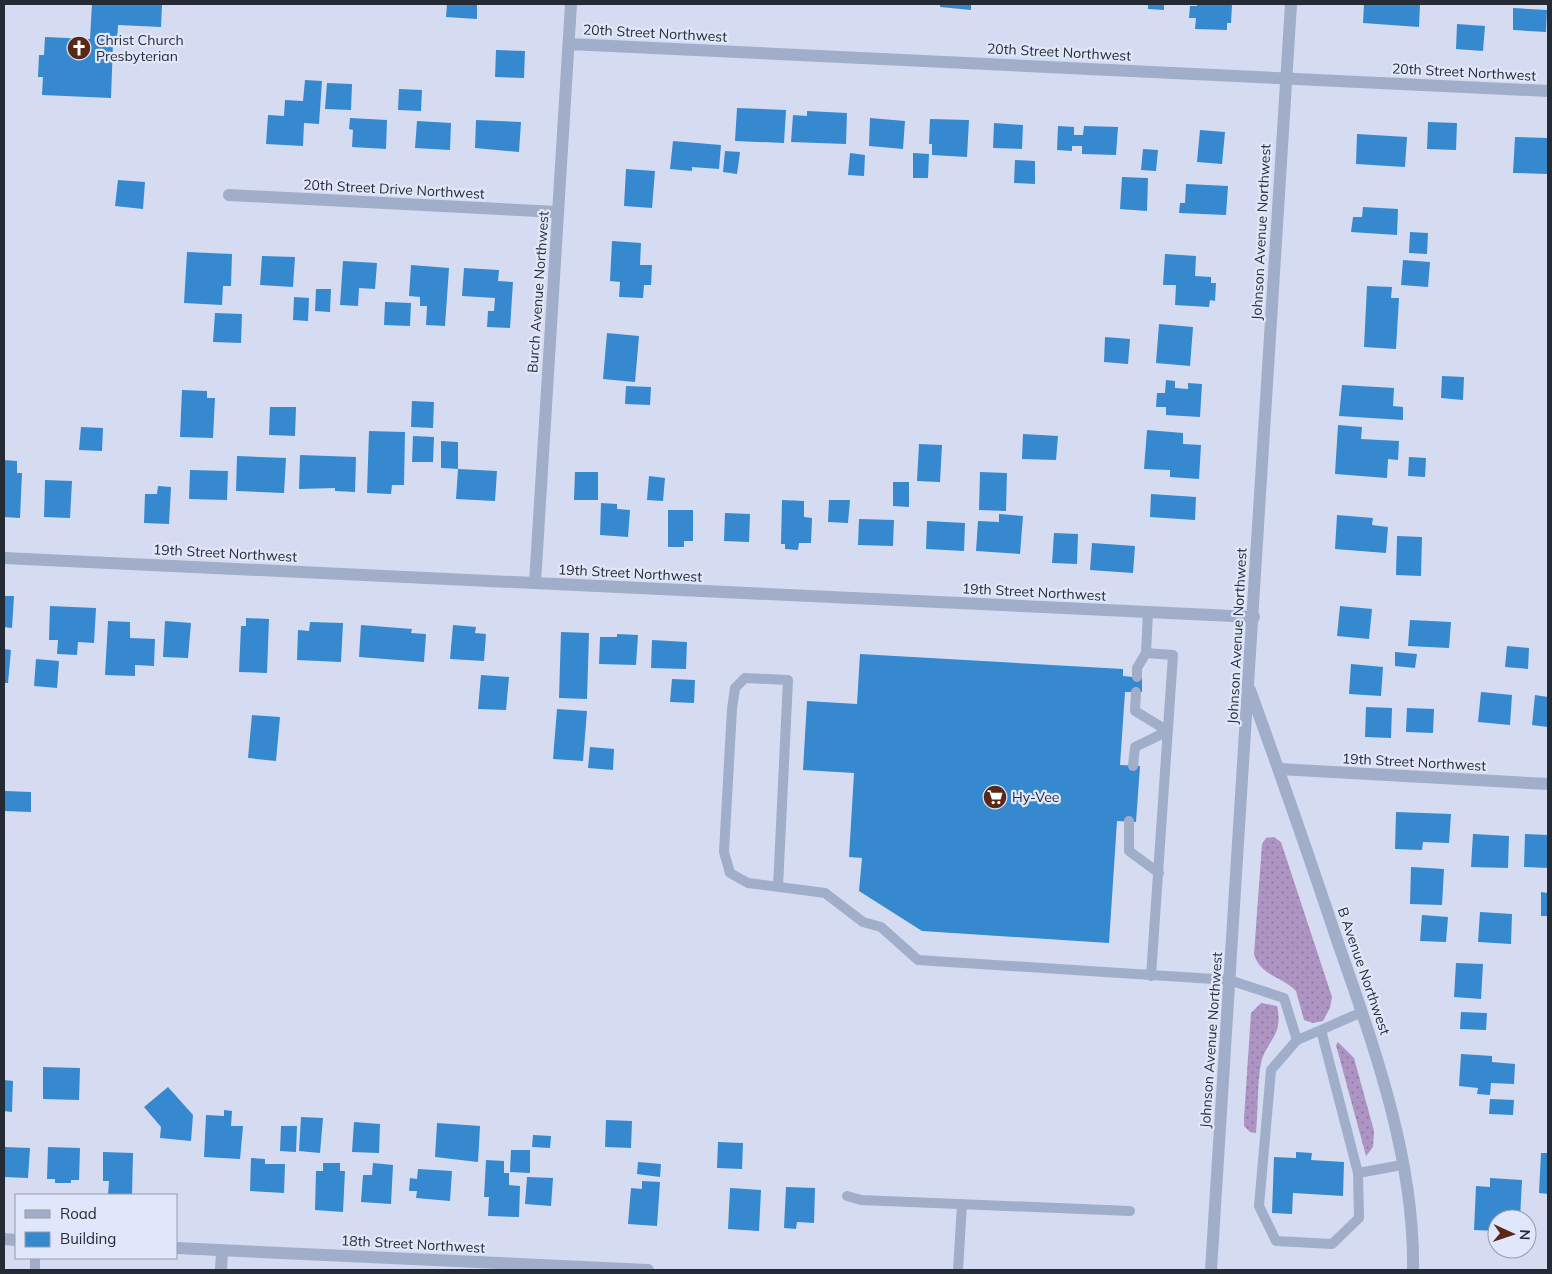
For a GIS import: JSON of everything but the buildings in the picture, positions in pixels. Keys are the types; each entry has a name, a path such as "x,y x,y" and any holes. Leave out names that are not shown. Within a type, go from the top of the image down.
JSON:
{"street":[{"name":"Burch Avenue Northwest","path":"535,583 571,4"},
{"name":"Johnson Avenue Northwest","path":"1211,1270 1250,690 1285,78 1291,4"},
{"name":"20th Street Northwest","path":"569,44 1548,91"},
{"name":"20th Street Drive Northwest","path":"229,195 558,212"},
{"name":"19th Street Northwest","path":"4,558 1254,617"},
{"name":"B Avenue Northwest","path":"1250,690 1279,769 1383,1075 1402,1165 1413,1236 1412,1270"},
{"name":"19th Street Northwest","path":"1279,769 1548,784"},
{"name":"18th Street Northwest","path":"178,1248 648,1270"},
{"path":"221,1270 222,1251"}],"lane":[{"path":"1137,677 1137,668 1146,653 1148,612"},
{"path":"1146,653 1173,655 1151,976"},
{"path":"778,887 788,680 745,678 735,688 732,709 724,852 730,873 748,883 778,887 825,893 863,922 882,927 918,960 1229,980 1284,998 1297,1040"},
{"path":"1136,692 1135,711 1168,731"},
{"path":"1133,766 1135,747 1168,731"},
{"path":"1129,822 1129,851 1159,873"},
{"path":"1321,1030 1358,1173 1358,1218 1332,1244 1276,1241 1258,1206 1271,1070 1297,1040 1362,1012"},
{"path":"1358,1173 1402,1165"},
{"path":"847,1196 861,1200 1130,1211"},
{"path":"958,1270 962,1204"}],"shaded area":[{"path":"1274,837 1281,842 1332,997 1330,1008 1323,1021 1313,1023 1304,1020 1296,991 1261,967 1254,954 1262,844 1266,838"},
{"path":"1261,1003 1277,1006 1279,1016 1274,1037 1263,1055 1261,1063 1256,1133 1250,1132 1244,1126 1244,1118 1251,1013"},
{"path":"1338,1042 1354,1058 1374,1131 1373,1147 1366,1156 1336,1045"}],"place":[{"name":"Christ Church Presbyterian","path":"79,48"},
{"name":"Hy-Vee","path":"995,797"}]}
